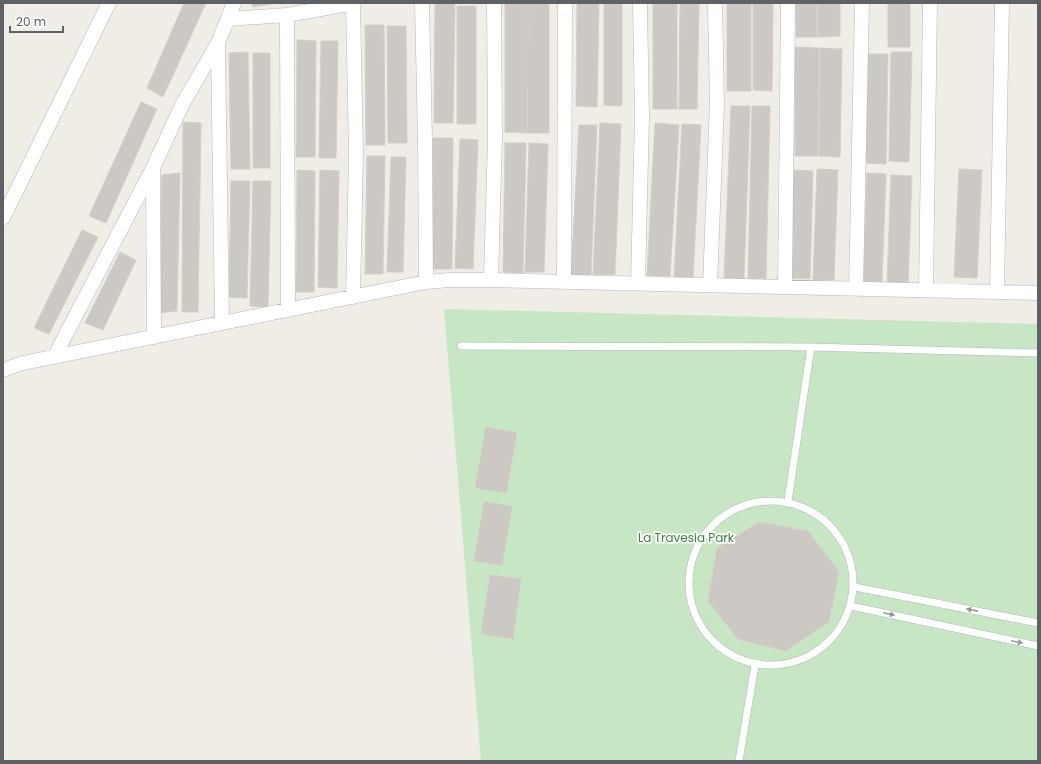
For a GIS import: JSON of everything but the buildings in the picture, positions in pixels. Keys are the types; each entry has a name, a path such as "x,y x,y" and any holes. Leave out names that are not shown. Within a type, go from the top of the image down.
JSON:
{"street":[{"path":"3,218 109,3"},
{"path":"54,357 153,168 182,105 218,43 234,3"},
{"path":"228,19 288,15 353,3 356,155 353,297"},
{"path":"422,3 426,282"},
{"path":"491,280 495,137 494,3"},
{"path":"564,282 565,3"},
{"path":"638,284 642,116 640,3"},
{"path":"710,285 717,104 715,3"},
{"path":"785,287 788,3"},
{"path":"856,289 862,3"},
{"path":"926,290 930,3"},
{"path":"997,292 1002,3"},
{"path":"288,15 288,310"},
{"path":"218,43 222,323"},
{"path":"153,168 154,337"},
{"path":"3,370 23,363 426,282 450,280 1038,293"}],"lane":[{"path":"461,346 811,347 1038,353"},
{"path":"788,501 811,347"},
{"path":"788,501 824,518 848,549 855,587 851,606 831,641 796,662 755,665 715,646 691,609 688,566 708,527 744,503 788,501"},
{"path":"855,587 1038,623"},
{"path":"851,606 1038,646"},
{"path":"739,761 755,665"}],"green space":[{"name":"La Travesia Park","path":"444,309 1038,324 1038,761 481,761"}]}
